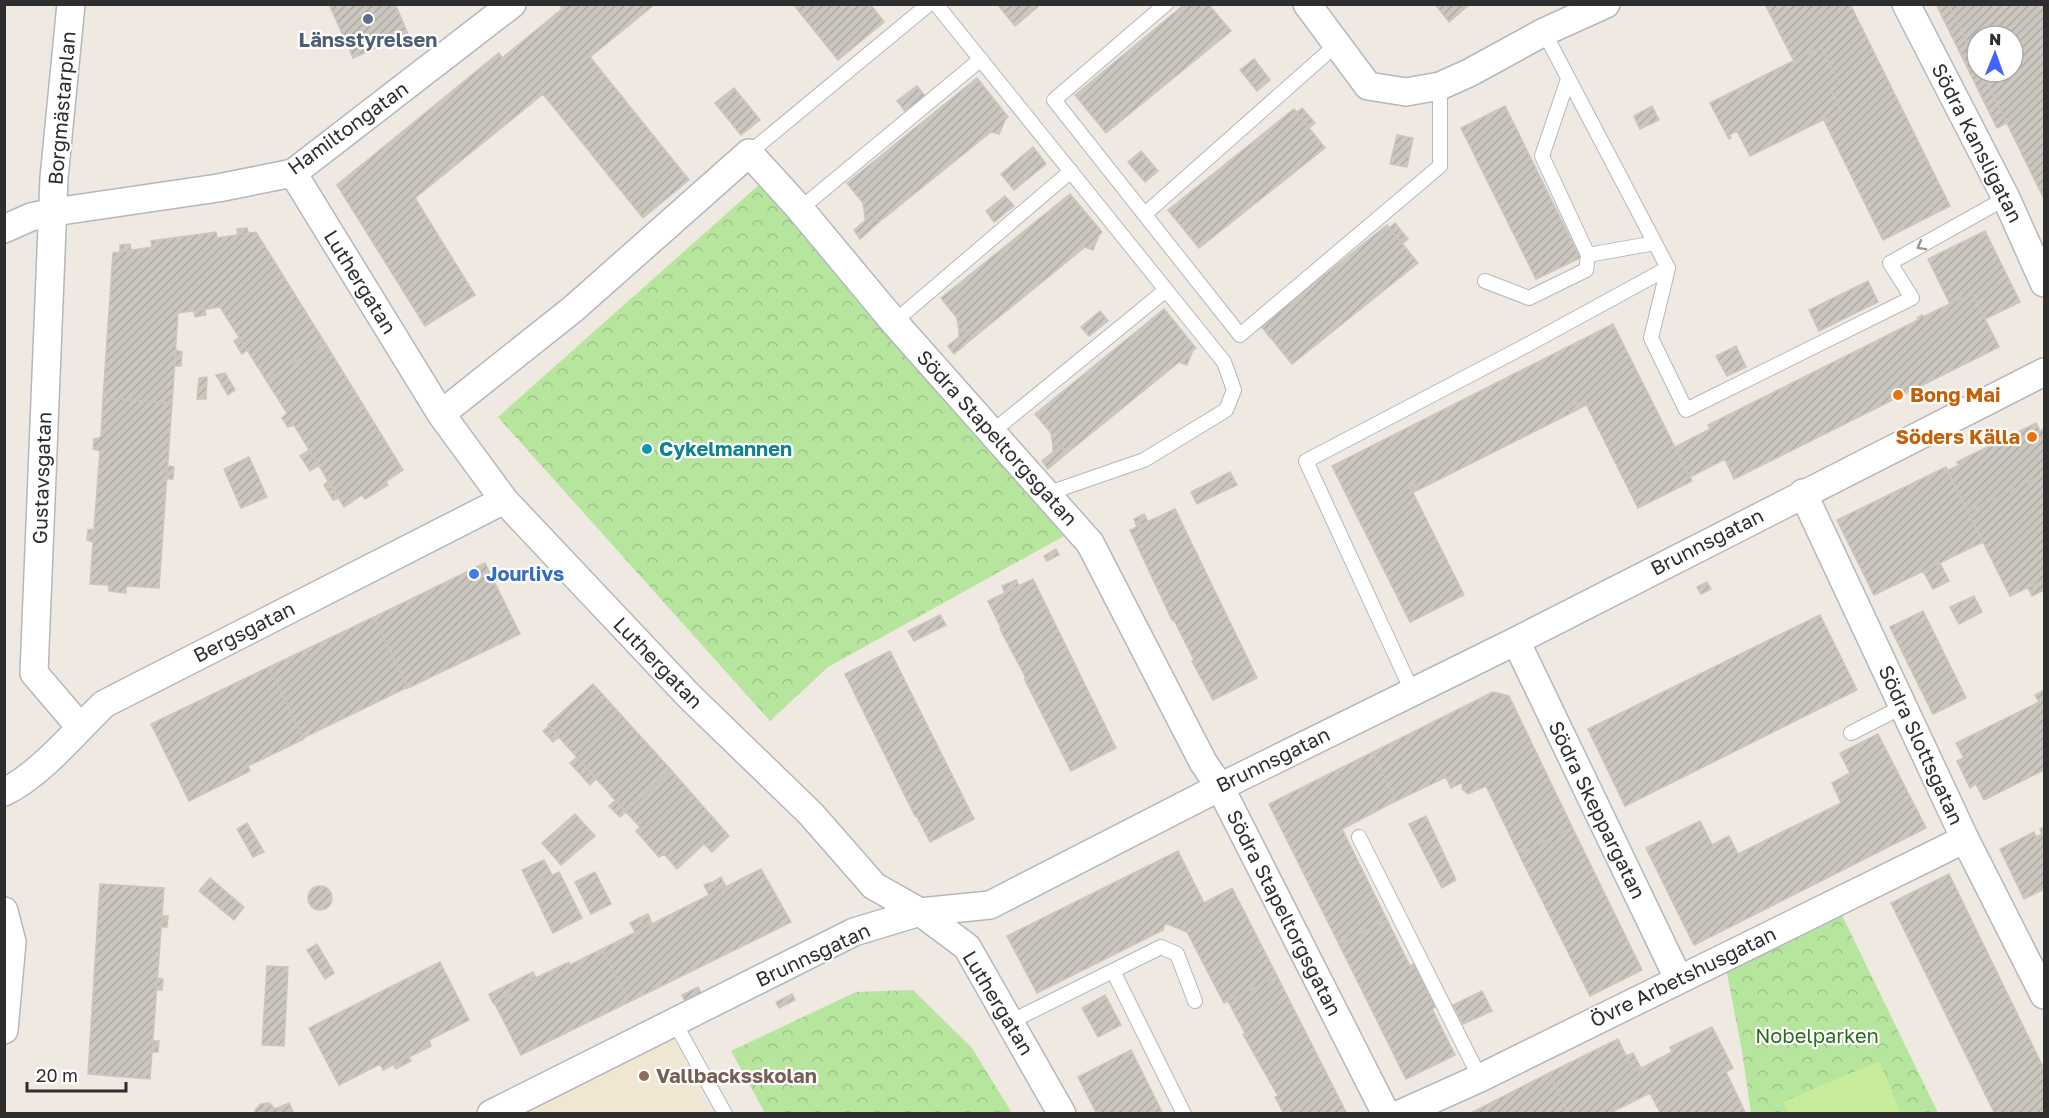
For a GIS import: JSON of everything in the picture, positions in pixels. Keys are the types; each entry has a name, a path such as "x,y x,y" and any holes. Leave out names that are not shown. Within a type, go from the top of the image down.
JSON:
{"street":[{"name":"Borgmästarplan","path":"54,212 54,177 71,4"},
{"name":"Hamiltongatan","path":"4,229 31,217 54,212 228,186 293,173 512,4"},
{"path":"1307,4 1368,86 1406,92 1440,86 1469,73 1544,32 1606,4"},
{"name":"Södra Kansligatan","path":"1906,4 2006,198 2044,283"},
{"name":"Södra Stapeltorgsgatan","path":"749,153 800,209 894,322 1090,543 1203,762 1220,787 1386,1113"},
{"path":"441,414 573,309 749,153"},
{"name":"Luthergatan","path":"293,173 441,414 504,501 681,687 811,814 874,885 920,912 967,947 1062,1113"},
{"name":"Gustavsgatan","path":"54,212 34,673 80,727"},
{"name":"Brunnsgatan","path":"491,1113 854,932 920,912 990,905 2044,372"},
{"name":"Södra Slottsgatan","path":"1803,493 1965,839 2044,995"},
{"name":"Bergsgatan","path":"4,792 16,786 51,756 104,704 504,501"},
{"name":"Södra Skeppargatan","path":"1516,641 1679,980"},
{"name":"Övre Arbetshusgatan","path":"1400,1113 1480,1078 1965,839"},
{"path":"4,911 12,942 4,1030"}],"lane":[{"path":"749,153 929,4"},
{"path":"936,4 1224,362 1234,390 1226,410 1144,460 1047,494"},
{"path":"1166,4 1054,100 1240,334 1440,166 1440,86"},
{"path":"1544,32 1668,268 1651,338 1686,410 1912,298 1890,262 2006,198"},
{"path":"1145,214 1337,44"},
{"path":"800,209 981,59"},
{"path":"1485,281 1529,298 1586,270 1588,255 1542,156 1568,79"},
{"path":"894,322 1071,171"},
{"path":"1588,255 1655,243"},
{"path":"1412,691 1306,462 1668,268"},
{"path":"992,432 1166,290"},
{"path":"1851,733 1904,706"},
{"path":"1359,837 1480,1078"},
{"path":"1010,1022 1161,947 1177,954 1196,1002"},
{"path":"1113,971 1185,1113"},
{"path":"675,1023 725,1113"}],"shaded area":[{"name":"Vallbacksskolan","path":"673,1039 712,1113 520,1114"}],"green space":[{"path":"761,183 1064,536 828,667 770,721 498,417"},
{"name":"Nobelparken","path":"1838,907 1938,1113 1751,1113 1726,968"},
{"path":"913,990 972,1048 1012,1113 765,1113 731,1051 856,992"},
{"path":"1879,1061 1901,1113 1788,1113 1783,1102"}],"building":[{"name":"Länsstyrelsen","path":"329,4 395,4 408,34 353,58"},
{"path":"560,4 655,4 590,57 689,180 643,218 543,94 415,198 475,295 425,326 337,185 499,53 502,58 562,9"},
{"path":"793,4 870,4 884,22 838,60"},
{"path":"997,4 1041,4 1015,26"},
{"path":"1185,4 1208,4 1231,31 1106,133 1075,95"},
{"path":"1435,4 1470,4 1449,22"},
{"path":"1765,4 1850,4 1950,206 1883,240 1824,120 1841,111 1830,89 1840,83 1821,47 1794,61"},
{"path":"1936,4 1948,4 1965,39 1965,63"},
{"path":"1948,4 2044,4 2044,199 1988,84 2025,84 2025,24 1965,24 1965,39"},
{"path":"1821,47 1840,83 1830,89 1841,111 1750,156 1737,131 1729,135 1731,138 1729,139 1710,103"},
{"path":"1254,59 1270,80 1257,91 1240,70"},
{"path":"977,78 1008,117 999,134 991,132 879,222 873,215 865,216 863,203 847,183"},
{"path":"1975,84 1988,84 2007,123 1997,128"},
{"path":"917,86 925,96 905,111 897,101"},
{"path":"734,88 760,120 741,135 715,103"},
{"path":"1505,106 1580,258 1536,279 1461,128"},
{"path":"1652,106 1659,120 1640,129 1634,116"},
{"path":"1302,108 1315,123 1309,128 1296,113"},
{"path":"1294,109 1325,148 1199,248 1168,210"},
{"path":"1397,135 1413,138 1407,167 1390,164"},
{"path":"1033,147 1046,164 1014,190 1001,174"},
{"path":"1141,151 1158,171 1145,182 1128,162"},
{"path":"1070,194 1102,232 1093,250 1085,247 973,338 967,330 959,331 957,318 941,298"},
{"path":"1005,196 1014,206 994,222 986,211"},
{"path":"873,215 879,222 860,239 854,230 865,221 865,216"},
{"path":"1395,223 1408,239 1402,244 1389,228"},
{"path":"1387,225 1418,263 1292,364 1261,326"},
{"path":"247,228 248,233 238,235 237,229"},
{"path":"1985,231 2020,302 1985,319 1972,293 1950,304 1928,259"},
{"path":"216,232 217,238 256,232 325,343 266,380 220,307 178,313 172,403 103,398 113,253 152,247 151,241"},
{"path":"130,244 131,250 120,252 120,245"},
{"path":"1868,281 1878,302 1819,331 1809,310"},
{"path":"1972,293 1999,347 1734,479 1725,459 1690,477 1675,447 1710,429 1708,425 1918,320 1917,318 1922,315 1923,317"},
{"path":"205,309 206,315 195,317 194,311"},
{"path":"1164,309 1196,348 1187,365 1179,362 1067,453 1061,445 1053,446 1051,433 1035,414"},
{"path":"1100,311 1108,321 1089,336 1081,327"},
{"path":"1613,324 1692,481 1638,508 1584,400 1568,408 1571,413 1428,485 1425,480 1410,487 1464,595 1410,622 1332,466"},
{"path":"967,330 973,338 954,354 948,346 959,337 959,331"},
{"path":"239,338 247,350 242,354 234,341"},
{"path":"325,343 403,470 386,481 388,485 365,499 362,495 344,507 294,425 288,427 282,418 287,413 266,380"},
{"path":"1736,346 1746,367 1727,376 1716,356"},
{"path":"176,350 182,352 181,366 175,366"},
{"path":"225,373 235,390 228,395 216,375"},
{"path":"207,377 206,399 197,399 199,378"},
{"path":"103,398 172,403 159,588 126,586 126,593 109,591 108,585 90,584 93,542 87,540 88,530 94,529 100,451 93,449 94,439 101,437"},
{"path":"1584,400 1586,405 1571,413 1568,408"},
{"path":"2036,423 2040,431 2044,428 2044,474 1968,512 1947,471 1959,465 1957,462"},
{"path":"1061,445 1067,453 1048,469 1042,461 1053,452 1053,446"},
{"path":"309,450 319,465 310,471 300,456"},
{"path":"249,457 267,497 241,508 224,469"},
{"path":"168,466 174,467 173,479 167,479"},
{"path":"1946,467 1983,542 1874,595 1837,520"},
{"path":"1230,472 1237,485 1197,504 1191,492"},
{"path":"2044,474 2044,580 2010,596 1968,512"},
{"path":"1425,480 1428,485 1412,493 1410,487"},
{"path":"329,481 339,498 333,500 324,485"},
{"path":"1175,509 1257,678 1213,700 1130,530"},
{"path":"1144,514 1148,522 1137,527 1134,519"},
{"path":"1056,549 1059,555 1047,561 1044,556"},
{"path":"485,563 520,634 408,688 374,617"},
{"path":"1940,563 1949,581 1933,589 1923,571"},
{"path":"1033,579 1116,748 1071,771 988,601"},
{"path":"1016,580 1019,586 1005,593 1002,586"},
{"path":"2044,580 2044,590 2032,596 2028,588"},
{"path":"1707,582 1711,589 1701,594 1697,587"},
{"path":"1974,596 1982,612 1959,624 1950,607"},
{"path":"1923,611 1966,698 1933,714 1890,627"},
{"path":"940,615 946,625 914,641 908,631"},
{"path":"1820,615 1857,690 1625,806 1588,729"},
{"path":"374,617 408,687 303,738 269,667"},
{"path":"890,651 974,819 930,842 845,674"},
{"path":"269,667 304,739 248,766 250,771 189,801 151,724"},
{"path":"593,684 671,770 626,812 548,725"},
{"path":"2044,690 2044,770 1984,800 1976,784 1970,788 1957,761 1964,758 1956,743 2039,702 2035,695"},
{"path":"1493,692 1509,696 1572,827 1519,854 1486,786 1468,794 1462,789 1463,782 1451,788 1446,777 1396,801 1373,752"},
{"path":"549,726 559,737 553,742 543,731"},
{"path":"1878,734 1926,828 1694,945 1646,848 1700,821 1712,845 1729,836 1738,854 1841,803 1832,783 1850,773 1840,753"},
{"path":"1373,752 1396,801 1342,829 1387,920 1339,944 1269,804"},
{"path":"577,757 596,779 590,785 570,763"},
{"path":"671,770 729,836 712,852 704,844 677,869 664,854 659,857 636,831 640,827 626,812"},
{"path":"616,800 626,812 620,817 609,806"},
{"path":"575,814 595,836 561,865 542,843"},
{"path":"1426,816 1456,880 1442,888 1409,824"},
{"path":"247,823 264,852 253,857 237,829"},
{"path":"1572,827 1642,970 1590,996 1519,854"},
{"path":"2044,827 2044,889 2024,899 2000,849 2034,832 2036,837 2042,834 2040,829"},
{"path":"1178,851 1204,903 1232,888 1277,976 1224,1003 1187,932 1165,923 1163,930 1037,993 1007,936"},
{"path":"544,860 552,875 530,886 522,870"},
{"path":"761,869 791,922 629,1002 602,949"},
{"path":"559,872 582,918 553,933 530,886"},
{"path":"595,872 611,904 591,914 575,882"},
{"path":"1949,874 2044,1069 2044,1114 1995,1114 1891,903"},
{"path":"721,877 726,887 717,891 713,882"},
{"path":"210,878 244,907 234,920 199,891"},
{"path":"713,882 717,891 709,895 704,885"},
{"path":"100,884 164,888 150,1079 88,1074"},
{"path":"320,886 329,889 332,898 329,907 320,910 311,907 308,898 311,889"},
{"path":"648,914 652,924 644,928 639,918"},
{"path":"162,916 168,916 167,927 161,927"},
{"path":"639,918 644,928 635,932 630,923"},
{"path":"1387,920 1410,966 1414,964 1435,1007 1432,1009 1455,1055 1406,1079 1339,944"},
{"path":"317,944 334,973 325,979 307,950"},
{"path":"602,949 629,1002 521,1055 494,1002 525,987 523,984"},
{"path":"440,962 469,1020 429,1040 431,1046 383,1070 380,1064 339,1085 309,1028"},
{"path":"267,966 288,967 284,1046 262,1045"},
{"path":"533,972 536,978 523,984 525,987 493,1003 489,994"},
{"path":"1277,976 1347,1114 1284,1114 1275,1097 1278,1096 1243,1034 1245,1033 1228,1001"},
{"path":"157,978 163,979 162,990 156,990"},
{"path":"698,987 701,993 685,1001 682,995"},
{"path":"1482,991 1492,1011 1463,1024 1453,1005"},
{"path":"792,994 795,1000 779,1008 776,1002"},
{"path":"1105,995 1121,1025 1098,1037 1082,1008"},
{"path":"1712,1027 1733,1068 1726,1072 1746,1114 1661,1114 1650,1093 1608,1114 1569,1114 1549,1073 1618,1039 1634,1072 1672,1052 1670,1047"},
{"path":"153,1041 159,1041 158,1052 152,1052"},
{"path":"1131,1050 1163,1114 1097,1114 1078,1077"},
{"path":"1633,1053 1641,1068 1634,1072 1626,1056"},
{"path":"409,1057 411,1061 396,1069 393,1064"},
{"path":"1549,1073 1569,1114 1469,1114"},
{"path":"269,1103 275,1109 289,1103 294,1114 256,1114 255,1110 261,1104"}],"place":[{"name":"Länsstyrelsen","path":"368,19"},
{"name":"Bong Mai","path":"1898,395"},
{"name":"Söders Källa","path":"2032,437"},
{"name":"Cykelmannen","path":"647,449"},
{"name":"Jourlivs","path":"474,574"},
{"name":"Vallbacksskolan","path":"644,1076"}]}
